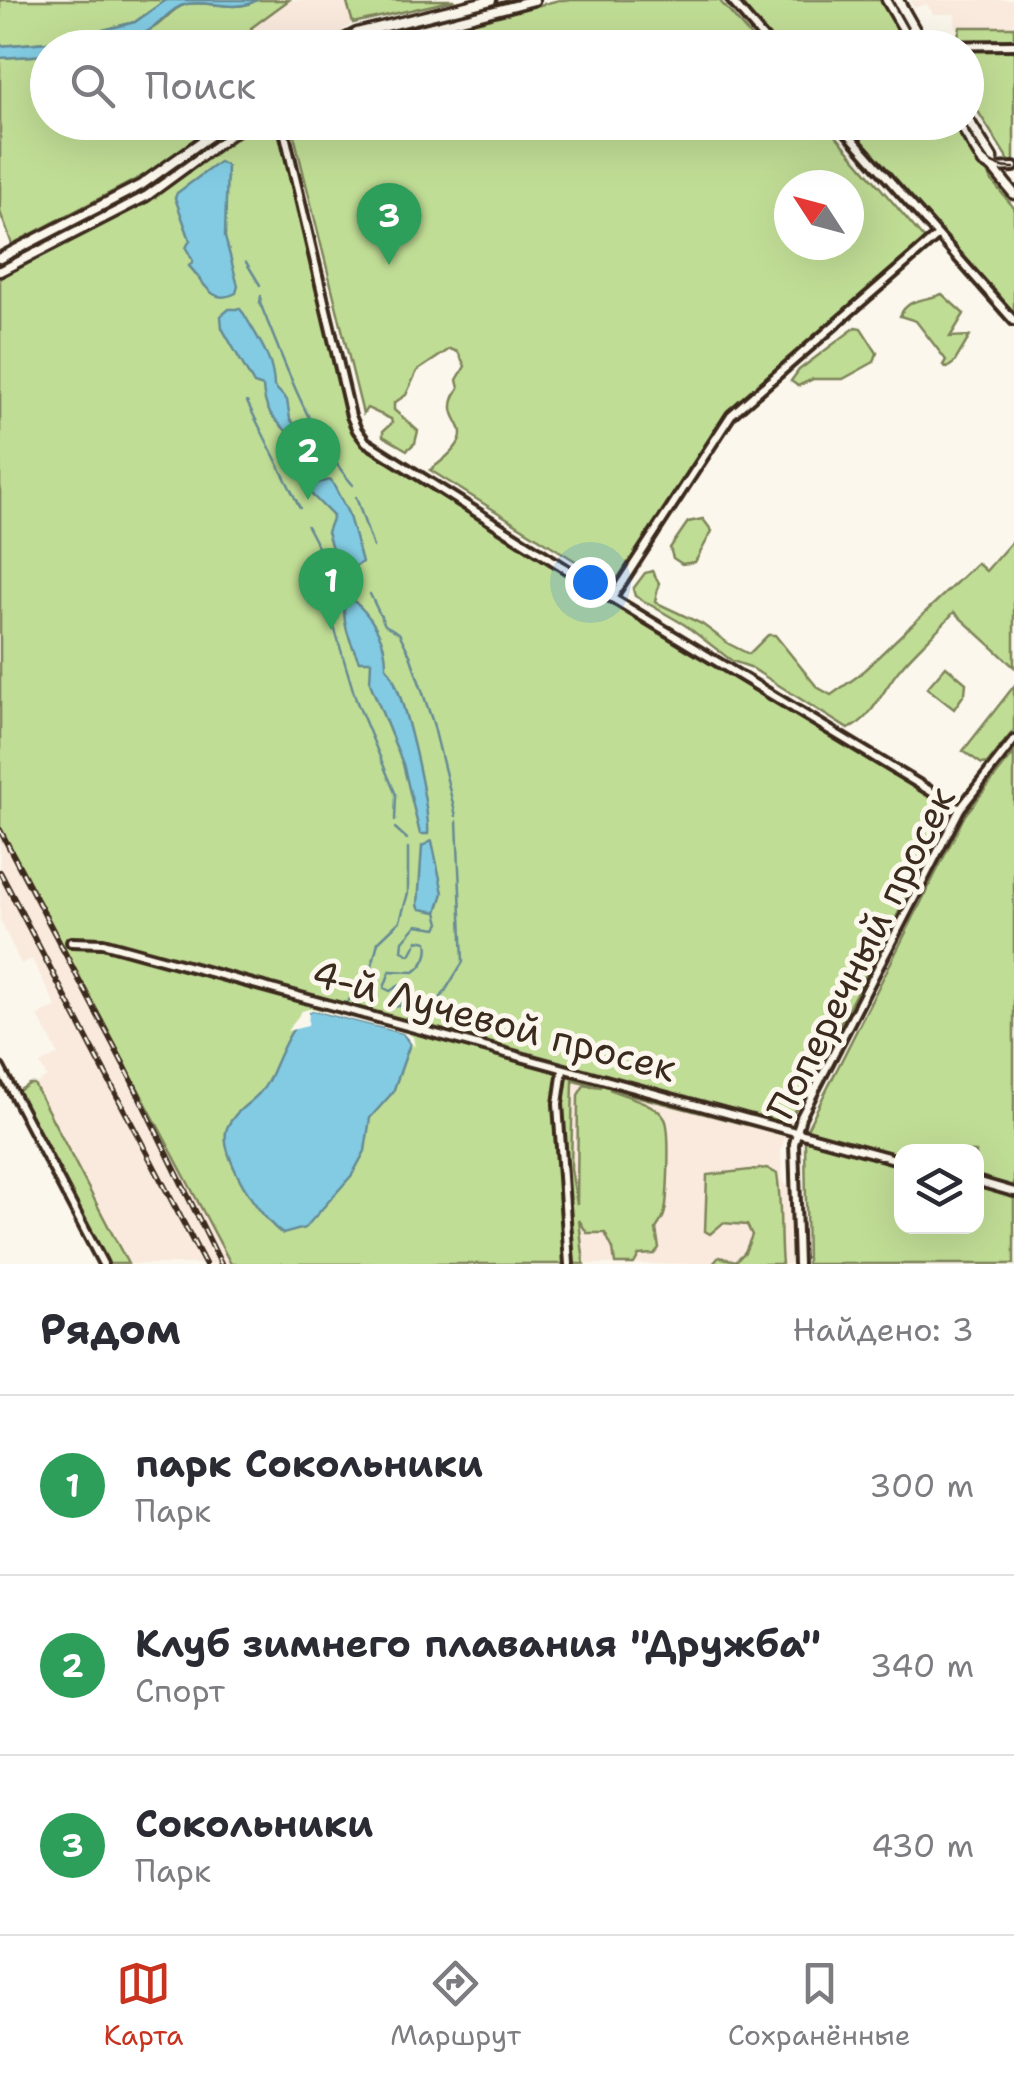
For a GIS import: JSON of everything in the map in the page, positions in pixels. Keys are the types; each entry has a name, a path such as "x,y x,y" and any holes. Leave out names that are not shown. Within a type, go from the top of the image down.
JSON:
{"main road":[{"path":"369,30 492,0"},
{"path":"419,30 534,0"},
{"path":"887,0 908,30"},
{"path":"898,0 912,30"},
{"path":"0,258 142,185 204,140"},
{"path":"0,271 146,196 222,140"},
{"path":"970,140 983,162 993,168 1014,194"},
{"path":"981,140 992,158 993,168"}],"street":[{"path":"731,0 757,30"},
{"path":"984,45 1014,45"},
{"path":"286,140 357,430 378,451 960,809"},
{"path":"854,140 1014,321"},
{"path":"993,168 1014,167"},
{"path":"612,598 731,415 937,236"},
{"name":"Поперечный просек","path":"798,1264 796,1132 960,809 1014,740"},
{"name":"4-й Лучевой просек","path":"71,942 103,943 894,1159"},
{"path":"0,1068 103,1264"},
{"path":"563,1068 558,1104 569,1264"},
{"path":"984,1183 1014,1192"}],"shaded area":[{"path":"289,0 346,0 353,23 343,30 251,28"},
{"path":"910,0 1014,0 1014,27 955,27 955,14 933,14 927,4 914,8"},
{"path":"0,828 231,1264 129,1264 35,1084 47,1077 40,1064 58,1054 38,1016 56,1006 32,959 21,964 0,920"},
{"path":"573,1079 786,1135 781,1151 783,1183 788,1187 790,1264 584,1264 571,1169"}],"green space":[{"path":"0,0 166,0 135,22 103,30 30,30 30,44 0,46"},
{"path":"257,0 289,0 252,30 149,30 186,4 249,4"},
{"path":"346,0 455,0 353,23"},
{"path":"559,0 719,0 745,30 444,30"},
{"path":"737,0 884,0 902,30 764,30"},
{"path":"1014,27 1014,41 984,40 984,30 959,30"},
{"path":"984,49 1014,49 1014,169 984,121"},
{"path":"30,56 30,140 195,140 144,175 12,244 0,212 0,58"},
{"path":"234,140 280,140 351,425 366,448 953,809 789,1121 786,1135 609,1089 655,1108 667,1125 668,1182 664,1215 656,1229 659,1248 654,1254 639,1255 634,1264 615,1264 605,1233 587,1233 579,1220 584,1264 231,1264 0,828 0,277 162,192","holes":["573,1080 602,1087 584,1085 578,1095 577,1204 571,1169"]},
{"path":"295,140 840,140 925,240 728,411 618,582 612,584 430,470 459,443 461,434 452,411 459,388 457,380 465,366 458,352 450,349 417,371 406,395 394,403 394,410 418,431 415,443 407,450 383,436 391,419 367,408 363,414"},
{"path":"860,140 967,140 1014,208 1014,316"},
{"path":"942,294 964,314 950,337 970,336 947,368 943,365 946,360 916,321 900,316 913,303"},
{"path":"856,327 861,328 877,353 874,362 843,379 813,379 798,386 791,381 799,370"},
{"path":"703,519 712,531 695,562 682,564 673,558 670,548 688,522"},
{"path":"1014,539 1014,667 954,612 899,670 870,711 848,729 750,667 732,661 685,625 635,596 633,589 645,573 652,571 659,583 655,602 702,624 749,654 768,635 775,635 817,687 831,695 858,676 977,563 986,571"},
{"path":"946,666 966,683 965,693 954,709 927,688"},
{"path":"1014,686 1014,730 982,764 963,751"},
{"path":"1014,753 1014,1264 807,1264 808,1127 965,815"},
{"path":"34,1084 128,1264 107,1264 17,1092"},
{"path":"767,1168 777,1174 782,1264 713,1264 719,1257 736,1261 752,1235 747,1225 723,1223 710,1234 705,1231 707,1175"}],"water":[{"path":"166,0 257,0 240,6 187,4 149,30 103,30 135,22"},
{"path":"30,44 30,56 0,58 0,46"},
{"path":"219,162 227,166 225,237 238,286 236,293 220,297 189,266 193,261 186,248 190,240 175,198"},
{"path":"229,309 240,309 264,348 274,386 287,400 290,419 298,429 293,438 269,411 263,387 254,384 222,328 221,316"},
{"path":"331,480 348,513 362,562 345,574 339,571 327,532 333,516 309,492 317,483"},
{"path":"350,598 371,620 384,647 386,667 400,696 414,748 428,834 420,834 403,764 370,683 371,661 359,661 345,624 345,600"},
{"path":"432,841 443,893 437,912 420,909 418,905 422,846"},
{"path":"313,1010 403,1033 410,1044 393,1092 370,1118 365,1151 352,1175 305,1228 283,1234 264,1216 243,1186 229,1154 227,1128 264,1088 292,1032"}],"pier":[{"path":"312,1008 404,1030 413,1037 415,1047 403,1033 313,1010 309,1012 308,1026 287,1031 302,1011"}],"waterway":[{"path":"246,262 260,285"},
{"path":"261,296 260,303 299,398 323,444 353,485"},
{"path":"247,402 300,508"},
{"path":"356,497 373,547"},
{"path":"307,526 319,549"},
{"path":"370,594 385,625 399,633 410,655 433,723 456,816"},
{"path":"326,600 356,700 396,795 395,820"},
{"path":"429,1017 463,962 457,821"},
{"path":"395,828 407,839"},
{"path":"345,1005 370,974 378,942 400,921 408,893 408,848"},
{"path":"390,1007 400,1006 406,991 400,985 390,991 384,988 390,971 414,972 427,955 427,942 418,940 410,955 402,951 403,941 417,925 437,928 437,912"}],"tram line":[{"path":"398,30 517,0"},
{"path":"891,0 908,30"},
{"path":"0,266 144,192 216,140"},
{"path":"973,140 995,165 1014,168"}],"railway":[{"path":"0,830 124,1065 221,1264"},
{"path":"0,872 205,1264"}],"place":[{"name":"Сокольники","path":"389,265"},
{"name":"Клуб зимнего плавания \"Дружба\"","path":"308,500"},
{"name":"парк Сокольники","path":"331,630"}]}
